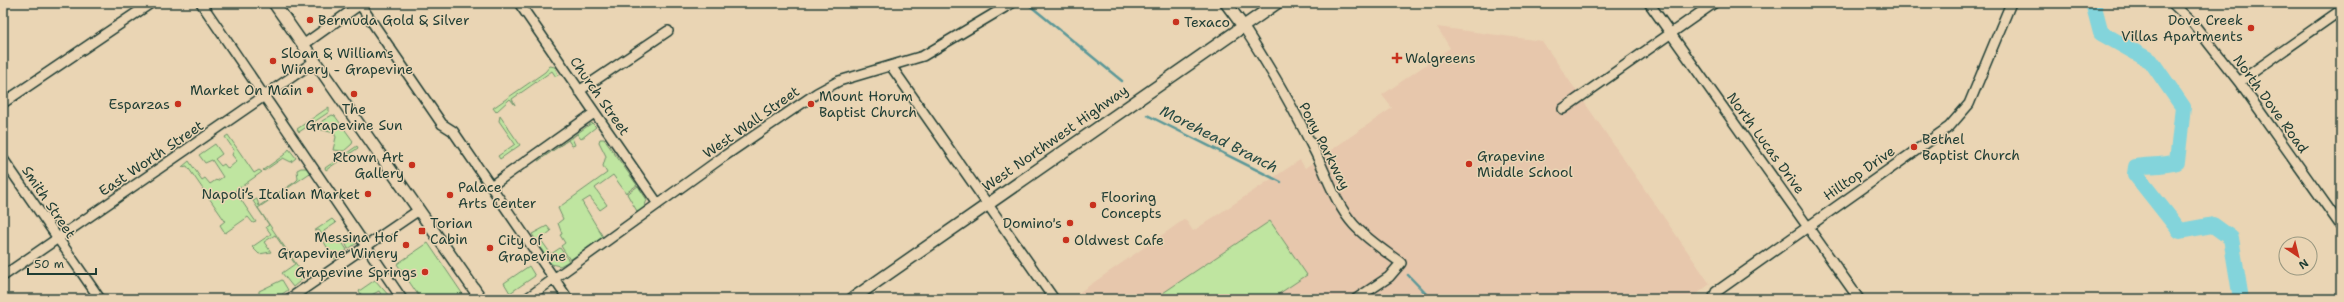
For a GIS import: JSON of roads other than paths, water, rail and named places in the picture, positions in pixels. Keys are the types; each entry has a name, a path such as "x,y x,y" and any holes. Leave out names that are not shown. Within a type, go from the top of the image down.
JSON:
{"main road":[{"path":"274,3 481,299"},
{"path":"1226,3 1243,26"},
{"name":"West Northwest Highway","path":"852,299 1277,3"}],"street":[{"path":"3,103 151,3"},
{"path":"201,3 402,299"},
{"name":"Church Street","path":"519,3 658,204"},
{"name":"West Wall Street","path":"526,299 658,204 817,93 839,81 923,56 945,45 1012,3"},
{"name":"North Lucas Drive","path":"1649,3 1859,299"},
{"path":"1562,109 1714,3"},
{"name":"Hilltop Drive","path":"1713,299 1716,292 1948,127 1969,104 2011,3"},
{"name":"North Dove Road","path":"2172,3 2192,22 2239,82 2341,226"},
{"path":"303,45 360,4 442,124 453,131 555,277 568,299"},
{"path":"2239,82 2341,10"},
{"name":"Pony Parkway","path":"1243,26 1276,79 1314,150 1340,205 1358,229 1401,263 1389,277 1356,299"},
{"path":"579,91 668,31"},
{"name":"East Worth Street","path":"3,276 315,61"},
{"path":"891,66 1054,299"},
{"path":"491,186 594,113"},
{"name":"Smith Street","path":"3,159 100,299"},
{"path":"289,299 368,247 419,210"}],"waterway":[{"path":"2093,3 2101,33 2151,61 2183,107 2177,162 2136,167 2135,174 2180,231 2213,225 2231,238 2241,299"},
{"name":"Morehead Branch","path":"1028,4 1122,81"},
{"name":"Morehead Branch","path":"1147,115 1281,182"},
{"name":"Morehead Branch","path":"1408,275 1431,299"}],"place":[{"name":"Bermuda Gold & Silver","path":"310,20"},
{"name":"Texaco","path":"1176,22"},
{"name":"Dove Creek Villas Apartments","path":"2251,28"},
{"name":"Walgreens","path":"1397,58"},
{"name":"Sloan & Williams Winery - Grapevine","path":"273,61"},
{"name":"Market On Main","path":"310,90"},
{"name":"The Grapevine Sun","path":"354,94"},
{"name":"Esparzas","path":"178,104"},
{"name":"Mount Horum Baptist Church","path":"811,104"},
{"name":"Bethel Baptist Church","path":"1914,147"},
{"name":"Grapevine Middle School","path":"1469,164"},
{"name":"Rtown Art Gallery","path":"412,165"},
{"name":"Napoli’s Italian Market","path":"368,194"},
{"name":"Palace Arts Center","path":"450,195"},
{"name":"Flooring Concepts","path":"1093,205"},
{"name":"Domino's","path":"1070,223"},
{"name":"Torian Cabin","path":"422,231"},
{"name":"Oldwest Cafe","path":"1066,240"},
{"name":"Messina Hof Grapevine Winery","path":"406,245"},
{"name":"City of Grapevine","path":"490,248"},
{"name":"Grapevine Springs","path":"425,272"}]}
